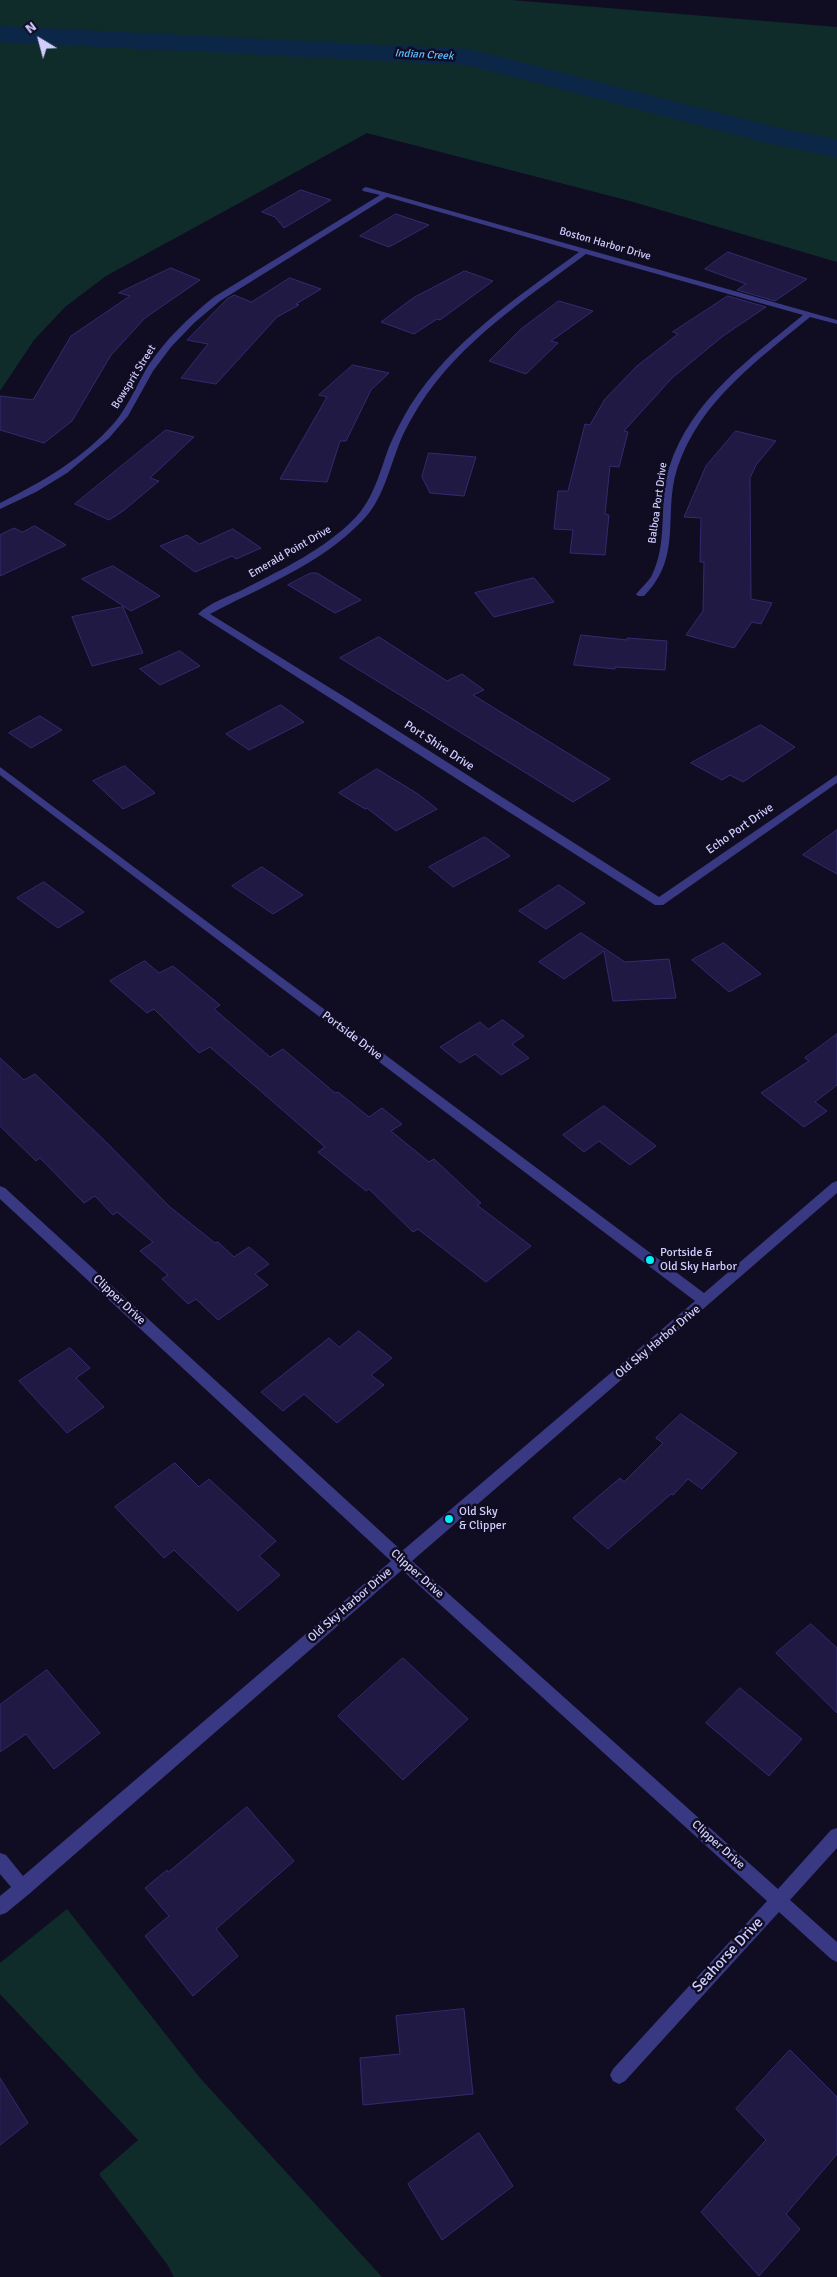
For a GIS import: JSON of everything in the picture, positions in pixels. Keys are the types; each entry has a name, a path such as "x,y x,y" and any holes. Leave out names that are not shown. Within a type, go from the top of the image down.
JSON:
{"street":[{"name":"Boston Harbor Drive","path":"366,189 837,322"},
{"name":"Bowsprit Street","path":"0,506 56,476 98,442 131,405 152,366 170,342 217,299 387,194"},
{"name":"Emerald Point Drive","path":"203,614 312,555 346,531 370,505 378,491 395,443 417,402 446,365 481,331 519,299 586,250"},
{"name":"Balboa Port Drive","path":"641,594 654,579 662,562 672,470 682,442 697,416 717,392 809,314"},
{"name":"Port Shire Drive","path":"203,614 352,706 660,902"},
{"name":"Portside Drive","path":"0,770 705,1301"},
{"name":"Echo Port Drive","path":"660,902 837,778"},
{"name":"Old Sky Harbor Drive","path":"0,1907 837,1186"},
{"name":"Clipper Drive","path":"0,1192 401,1560 837,1954"},
{"name":"Seahorse Drive","path":"618,2075 837,1836"},
{"path":"0,1861 24,1888"}],"green space":[{"path":"0,0 511,0 837,27 837,262 630,201 367,133 106,276 65,307 34,340 0,391"},
{"path":"67,1909 200,2078 382,2277 174,2277 167,2264 99,2174 138,2140 0,1994 0,1963"}],"building":[{"path":"301,190 331,200 284,228 275,217 262,212"},
{"path":"396,214 429,225 389,247 360,236"},
{"path":"728,252 807,279 775,301 737,290 746,284 705,269"},
{"path":"171,268 200,280 145,318 111,355 72,421 44,443 0,430 0,396 33,400 71,336 130,296 119,293"},
{"path":"465,271 493,281 440,320 437,319 414,334 381,322 413,298"},
{"path":"290,278 321,289 296,304 299,305 277,317 216,384 181,378 208,344 187,340 227,299 234,295 251,302"},
{"path":"728,296 766,307 723,336 672,378 624,431 628,432 619,467 610,466 605,514 609,515 605,555 570,553 573,530 554,529 558,491 568,491 585,424 590,425 605,399 637,366 678,334 673,332"},
{"path":"559,301 593,311 551,341 558,343 526,374 489,361 521,329"},
{"path":"353,365 389,373 371,390 346,441 340,441 327,482 280,479 327,397 319,395"},
{"path":"166,430 194,437 150,478 159,481 123,511 109,520 75,504"},
{"path":"736,431 776,441 756,465 750,478 751,599 772,603 761,624 752,622 734,648 686,635 703,611 704,562 700,562 701,518 684,517 706,466"},
{"path":"429,453 476,457 464,496 430,493 422,477"},
{"path":"35,526 66,545 0,576 0,535 14,528 22,532"},
{"path":"233,529 261,548 236,559 232,556 195,572 160,546 187,535 199,544"},
{"path":"113,566 160,596 131,611 82,579"},
{"path":"311,573 317,573 361,600 335,613 288,585"},
{"path":"534,578 554,602 494,617 475,593"},
{"path":"123,607 143,653 92,666 72,617"},
{"path":"581,635 627,640 627,638 667,641 665,670 615,667 615,669 574,665"},
{"path":"379,637 447,681 462,674 484,690 473,695 610,779 573,802 340,658"},
{"path":"180,651 200,666 160,685 140,669"},
{"path":"281,705 304,722 249,750 226,734"},
{"path":"40,716 62,730 31,748 9,733"},
{"path":"761,725 795,747 743,782 730,775 722,780 691,763"},
{"path":"125,766 155,793 123,809 93,781"},
{"path":"377,769 418,794 437,809 396,831 367,808 365,809 339,793"},
{"path":"837,830 837,874 803,855"},
{"path":"485,837 510,856 453,887 429,867"},
{"path":"262,867 303,895 273,914 232,886"},
{"path":"44,882 84,912 58,928 17,898"},
{"path":"559,885 585,903 546,929 519,911"},
{"path":"581,933 625,962 669,959 676,998 613,1001 604,951 564,979 539,962"},
{"path":"724,943 761,974 729,992 692,960"},
{"path":"145,961 159,973 173,966 220,1005 214,1009 270,1057 283,1049 335,1093 338,1092 369,1117 382,1108 402,1124 391,1131 429,1162 434,1159 481,1203 477,1205 531,1246 486,1282 418,1229 413,1232 369,1189 366,1191 318,1152 325,1147 210,1047 199,1053 154,1009 147,1013 110,981"},
{"path":"503,1020 524,1036 512,1044 529,1058 501,1075 475,1054 460,1063 440,1047 480,1022 488,1029"},
{"path":"837,1034 837,1085 815,1102 827,1111 804,1127 761,1093 809,1061 805,1058"},
{"path":"0,1058 24,1080 35,1074 170,1207 215,1243 218,1242 234,1257 249,1247 269,1264 255,1274 268,1285 218,1320 196,1299 188,1304 162,1279 168,1275 140,1251 153,1242 117,1212 113,1215 95,1196 84,1203 40,1158 36,1161 0,1126"},
{"path":"604,1106 656,1146 630,1165 599,1141 584,1152 563,1135"},
{"path":"359,1331 392,1358 371,1375 384,1385 337,1423 304,1394 283,1411 261,1392 329,1338 339,1347"},
{"path":"70,1348 90,1368 76,1378 104,1407 67,1433 19,1381"},
{"path":"681,1414 737,1453 702,1489 688,1479 673,1495 671,1494 608,1549 573,1518 620,1478 624,1482 663,1443 656,1438"},
{"path":"175,1463 199,1487 209,1479 276,1541 259,1556 280,1575 238,1611 174,1550 164,1558 115,1507"},
{"path":"811,1624 837,1648 837,1713 776,1653"},
{"path":"403,1658 468,1719 403,1780 338,1716"},
{"path":"47,1670 100,1733 54,1769 26,1734 0,1752 0,1705"},
{"path":"740,1688 802,1739 769,1776 706,1723"},
{"path":"247,1807 294,1861 216,1929 238,1956 193,1996 145,1936 169,1916 145,1888 167,1870 168,1872"},
{"path":"464,2009 473,2094 363,2105 360,2058 400,2054 396,2016"},
{"path":"790,2050 837,2097 837,2154 786,2214 800,2229 759,2276 701,2212 766,2140 736,2109"},
{"path":"0,2078 28,2123 0,2145"},
{"path":"479,2133 513,2186 442,2240 408,2184"}],"waterway":[{"name":"Indian Creek","path":"0,34 469,57 778,137 837,148"}],"place":[{"name":"Portside & Old Sky Harbor","path":"650,1260"},
{"name":"Old Sky & Clipper","path":"449,1519"}]}
